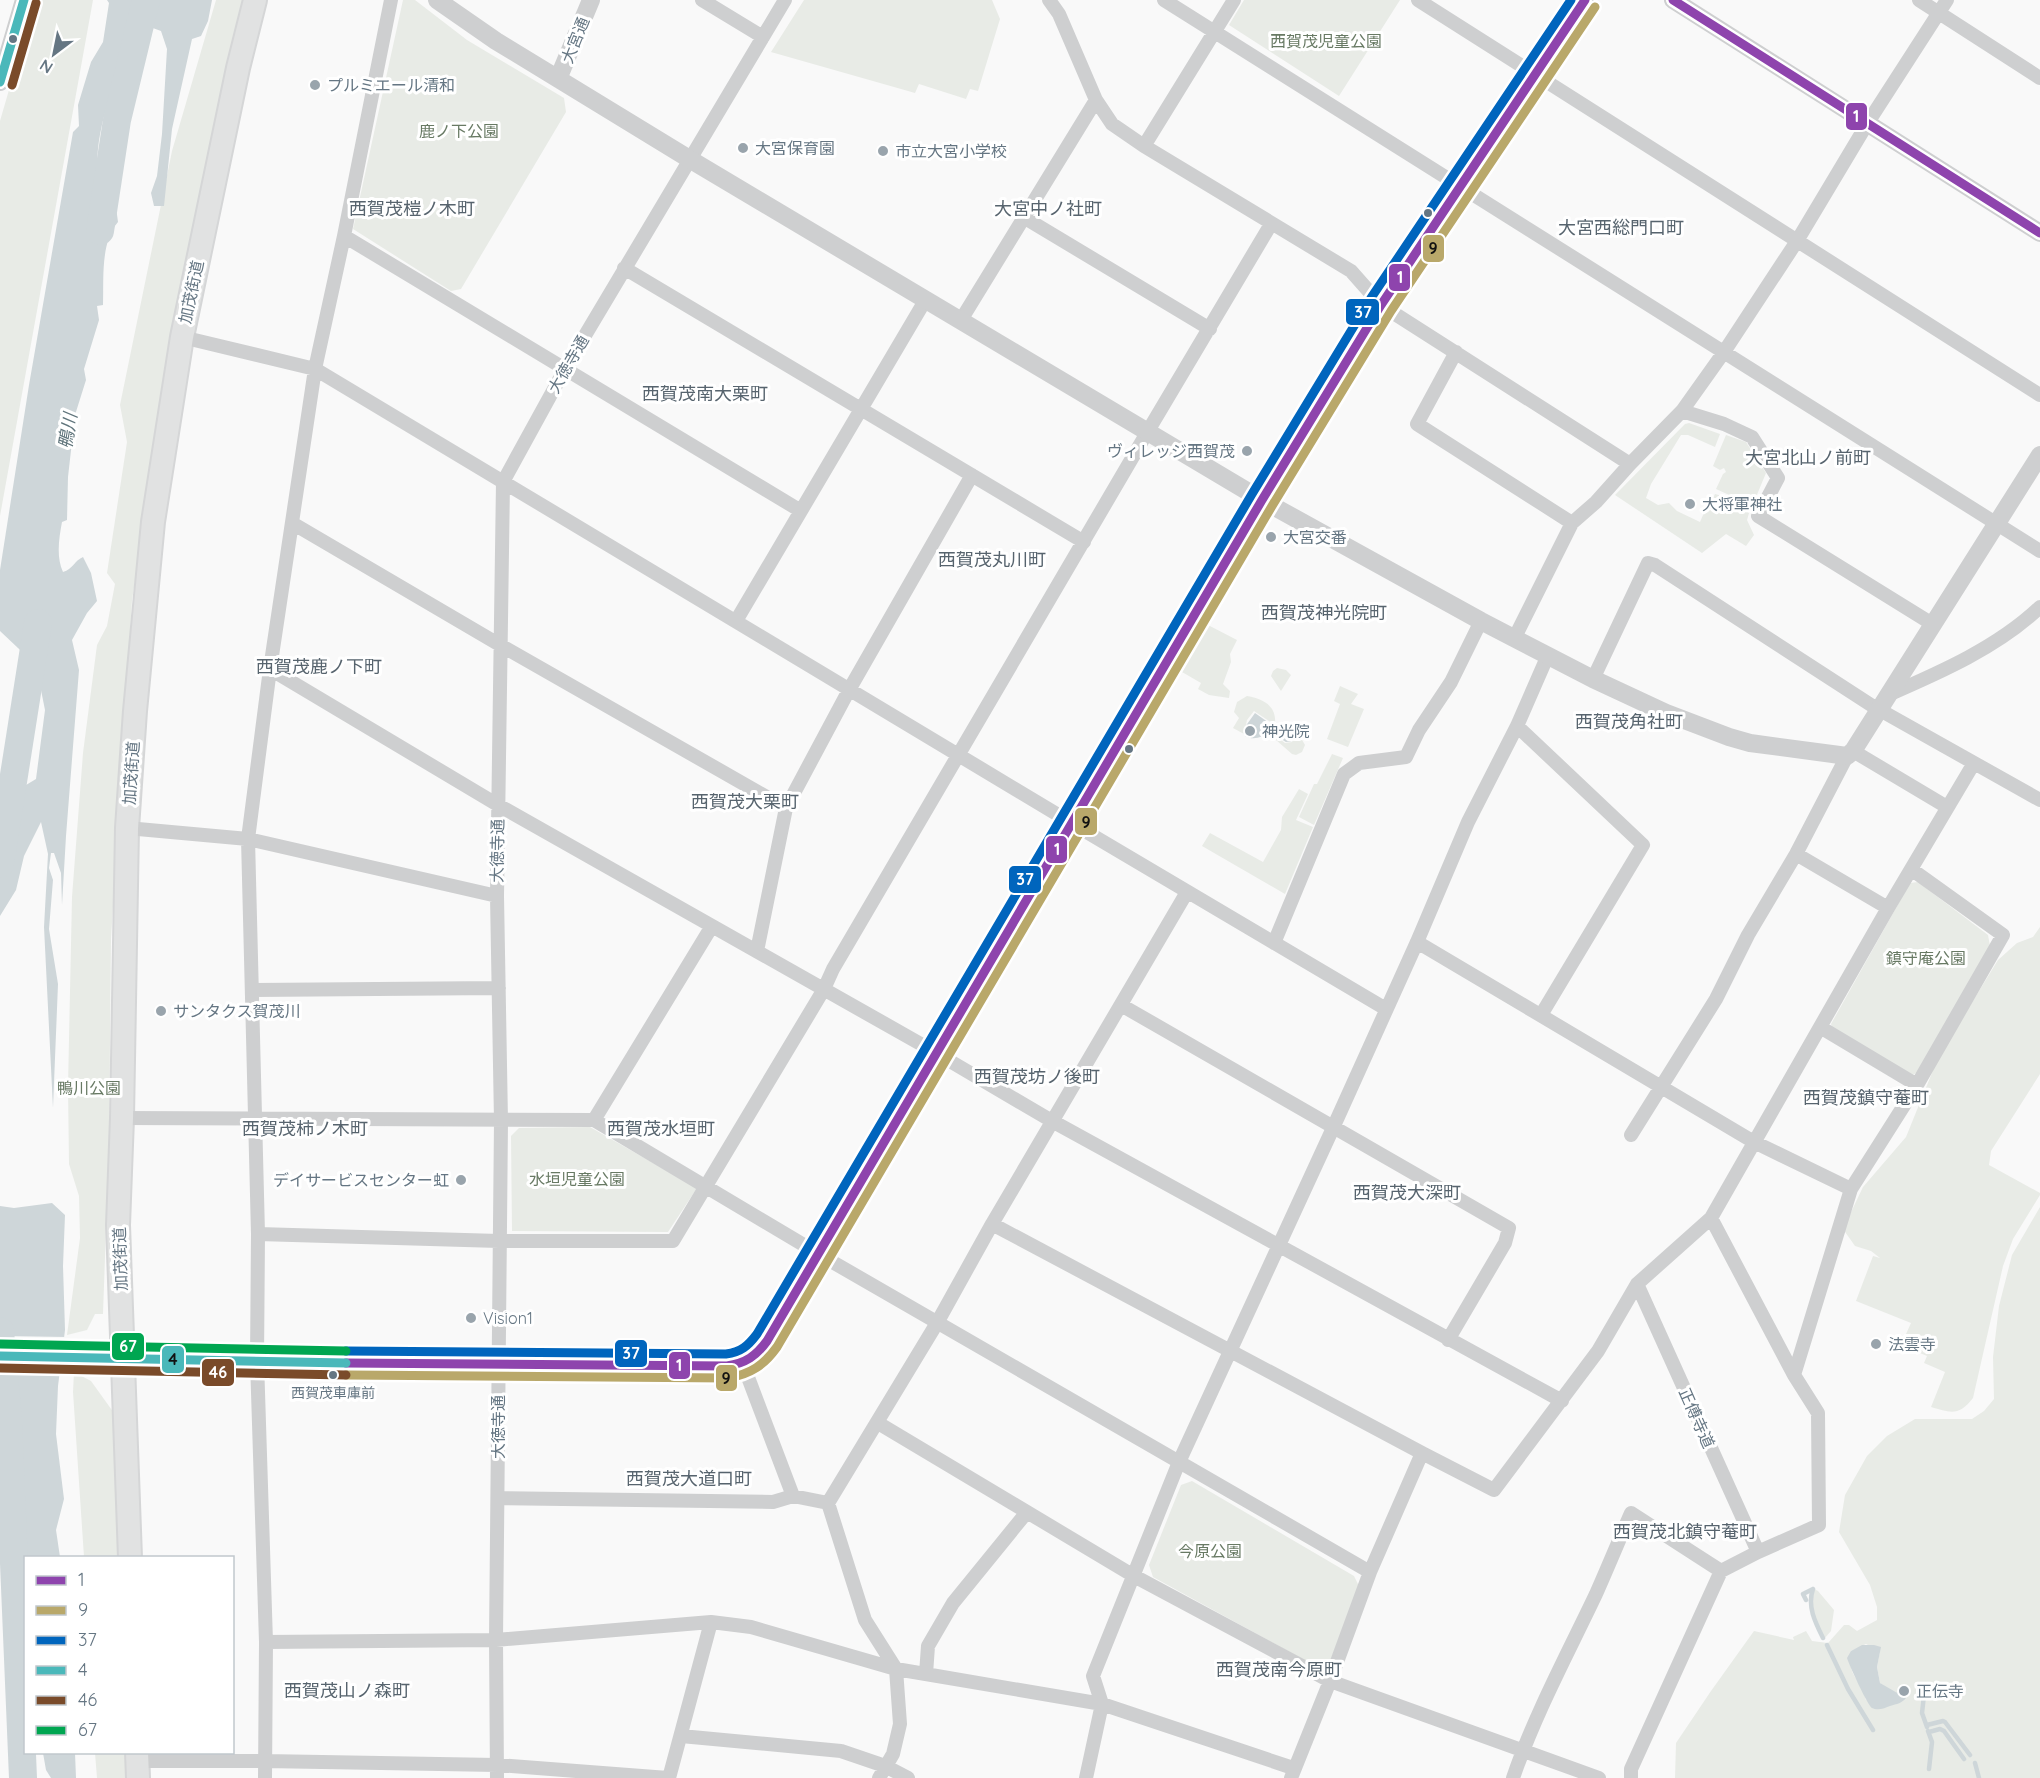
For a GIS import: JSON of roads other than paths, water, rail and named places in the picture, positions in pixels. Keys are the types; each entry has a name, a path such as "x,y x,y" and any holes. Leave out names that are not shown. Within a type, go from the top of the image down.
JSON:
{"main road":[{"name":"加茂街道","path":"130,1556 118,1225 127,828 135,711 153,522 182,337 238,68 255,0"}],"street":[{"path":"0,82 24,0"},
{"path":"264,1778 266,1641 257,1361 258,1234 248,839 270,669 315,369 391,0"},
{"path":"437,0 558,80 1262,500 1514,639 1666,713 1739,740 1850,754 1947,807"},
{"name":"大宮通","path":"558,80 591,0"},
{"path":"702,0 763,38"},
{"name":"大徳寺通","path":"497,1771 496,1640 501,1121 497,896 503,482 624,268 691,160 785,0"},
{"path":"1049,0 1059,14 1096,100 1112,124 1144,146 1351,271 1381,305 1630,464"},
{"path":"1164,0 2040,550"},
{"path":"1144,146 1234,0"},
{"path":"1418,0 2040,395"},
{"path":"0,1356 149,1360 728,1366 743,1364 757,1355 1262,500 1381,305 1585,0"},
{"path":"1673,0 2040,233"},
{"path":"1918,0 2040,78"},
{"path":"1514,639 1572,523 1596,502 1682,411 1797,241 1867,124 1947,0"},
{"path":"961,320 1096,100"},
{"path":"1025,218 1210,329"},
{"path":"258,1234 499,1241 673,1241 824,989 833,969 1271,224"},
{"path":"344,236 801,512"},
{"path":"624,268 1084,542"},
{"path":"735,621 926,299"},
{"path":"182,337 315,369 959,756 1386,1009"},
{"path":"1456,352 1417,424 1572,523"},
{"path":"1682,411 1724,424 1752,437 1778,478 1758,516 1934,625"},
{"path":"1631,1135 1716,999 1748,935 1796,854 1850,754 2040,455"},
{"path":"757,951 786,808 849,690 972,476"},
{"path":"292,523 786,808"},
{"path":"1593,679 1648,563 1655,565 1883,702 1974,763 2040,800"},
{"path":"1883,702 1968,658 2007,633 2040,606"},
{"path":"1274,943 1344,774 1359,763 1406,757 1419,730 1451,682 1481,621"},
{"path":"1086,1778 1102,1704 1093,1676 1179,1462 1280,1246 1417,942 1468,822 1517,726 1548,655"},
{"path":"270,669 498,805 1053,1121 1562,1401"},
{"path":"1517,726 1643,845 1541,1015"},
{"path":"992,1224 1494,1490 1598,1351 1637,1284 1711,1218 1888,908 1974,763"},
{"path":"127,828 248,839 497,896"},
{"path":"1796,854 1888,908"},
{"path":"1794,1375 1851,1189 1917,1085 2003,936 1911,869"},
{"path":"882,1772 893,1754 900,1724 897,1669 866,1620 828,1503 937,1323 992,1224 1187,891"},
{"path":"594,1120 712,926"},
{"path":"1417,942 1754,1142 1851,1189"},
{"path":"252,990 499,988"},
{"path":"1121,1005 1509,1228 1505,1244 1448,1340"},
{"path":"1820,1027 1917,1085"},
{"path":"122,1118 594,1120 937,1323 1370,1572"},
{"path":"1631,1778 1631,1769 1721,1571 1819,1525 1818,1413 1794,1375 1711,1218"},
{"name":"正傅寺道","path":"1637,1284 1758,1552"},
{"path":"743,1364 793,1496"},
{"path":"878,1423 1134,1576 1330,1681 1599,1778"},
{"path":"266,1641 496,1640 711,1622 752,1627 897,1669 1102,1704 1292,1773 1330,1681 1370,1572 1422,1453"},
{"path":"498,1498 773,1502 793,1496 828,1503"},
{"path":"926,1674 928,1646 953,1603 1027,1512"},
{"path":"1513,1778 1522,1752 1631,1514 1721,1571"},
{"path":"138,1764 264,1761 668,1778 711,1622"},
{"path":"681,1736 841,1751 882,1772 908,1778"}],"water":[{"path":"107,0 212,0 208,21 201,36 192,39 172,129 164,206 154,206 151,193 157,176 162,134 167,49 161,31 150,27 129,53 109,100 99,138 98,173 103,189 115,200 118,222 108,240 103,273 103,305 97,306 99,320 84,369 86,380 75,415 68,477 67,520 62,522 59,541 59,560 63,572 83,557 91,573 97,601 87,613 72,640 79,670 62,905 61,873 54,853 51,853 49,868 53,880 49,929 58,984 53,1108 44,927 48,854 41,822 24,856 16,890 0,916 0,860 8,837 7,805 21,788 36,779 45,710 36,665 0,631 0,570 29,385 73,132 79,126 78,105 91,62 103,42 109,3"},
{"path":"1255,713 1272,725 1292,733 1294,737 1292,741 1286,742 1270,732 1255,738 1245,736 1245,727"},
{"path":"52,1203 65,1215 63,1266 65,1330 58,1386 56,1434 64,1499 56,1530 60,1556 27,1556 12,1409 0,1370 0,1206 14,1208"},
{"path":"1862,1645 1881,1647 1877,1667 1880,1683 1906,1698 1903,1701 1879,1709 1870,1706 1847,1658 1851,1651"},
{"path":"43,1754 75,1754 76,1778 51,1778 46,1770"}],"waterway":[{"name":"鴨川","path":"100,231 117,120 146,0"},
{"name":"鴨川","path":"0,864 38,623"},
{"name":"鴨川","path":"0,1331 8,1420 23,1778"},
{"path":"1813,1589 1811,1608 1823,1638"},
{"path":"1806,1600 1803,1594 1813,1589"},
{"path":"1827,1645 1848,1689 1873,1730"},
{"path":"1925,1686 1922,1713 1927,1727"},
{"path":"1927,1725 1945,1722 1970,1755"},
{"path":"1929,1732 1940,1729 1944,1731 1964,1759"},
{"path":"1928,1731 1932,1742 1929,1769"},
{"path":"1975,1763 1979,1778"}],"place":[{"name":"プルミエール清和","path":"315,85"},
{"name":"大宮保育園","path":"743,148"},
{"name":"市立大宮小学校","path":"883,151"},
{"name":"ヴィレッジ西賀茂","path":"1247,451"},
{"name":"大将軍神社","path":"1690,504"},
{"name":"大宮交番","path":"1271,537"},
{"name":"神光院","path":"1250,731"},
{"name":"サンタクス賀茂川","path":"161,1011"},
{"name":"デイサービスセンター虹","path":"461,1180"},
{"name":"Vision1","path":"471,1318"},
{"name":"法雲寺","path":"1876,1344"},
{"name":"西賀茂車庫前","path":"333,1375"},
{"name":"正伝寺","path":"1904,1691"}],"district":[{"name":"西賀茂榿ノ木町","path":"412,209"},
{"name":"大宮中ノ社町","path":"1048,209"},
{"name":"大宮西総門口町","path":"1621,228"},
{"name":"西賀茂南大栗町","path":"705,394"},
{"name":"大宮北山ノ前町","path":"1808,458"},
{"name":"西賀茂丸川町","path":"992,560"},
{"name":"西賀茂神光院町","path":"1324,613"},
{"name":"西賀茂鹿ノ下町","path":"319,667"},
{"name":"西賀茂角社町","path":"1629,722"},
{"name":"西賀茂大栗町","path":"745,802"},
{"name":"西賀茂坊ノ後町","path":"1037,1077"},
{"name":"西賀茂鎮守菴町","path":"1866,1098"},
{"name":"西賀茂柿ノ木町","path":"305,1129"},
{"name":"西賀茂水垣町","path":"661,1129"},
{"name":"西賀茂大深町","path":"1407,1193"},
{"name":"西賀茂大道口町","path":"689,1479"},
{"name":"西賀茂北鎮守菴町","path":"1685,1532"},
{"name":"西賀茂南今原町","path":"1279,1670"},
{"name":"西賀茂山ノ森町","path":"347,1691"}],"park label":[{"name":"西賀茂児童公園","path":"1326,41"},
{"name":"鹿ノ下公園","path":"459,131"},
{"name":"鎮守庵公園","path":"1926,958"},
{"name":"鴨川公園","path":"89,1088"},
{"name":"水垣児童公園","path":"577,1179"},
{"name":"今原公園","path":"1210,1551"}]}
